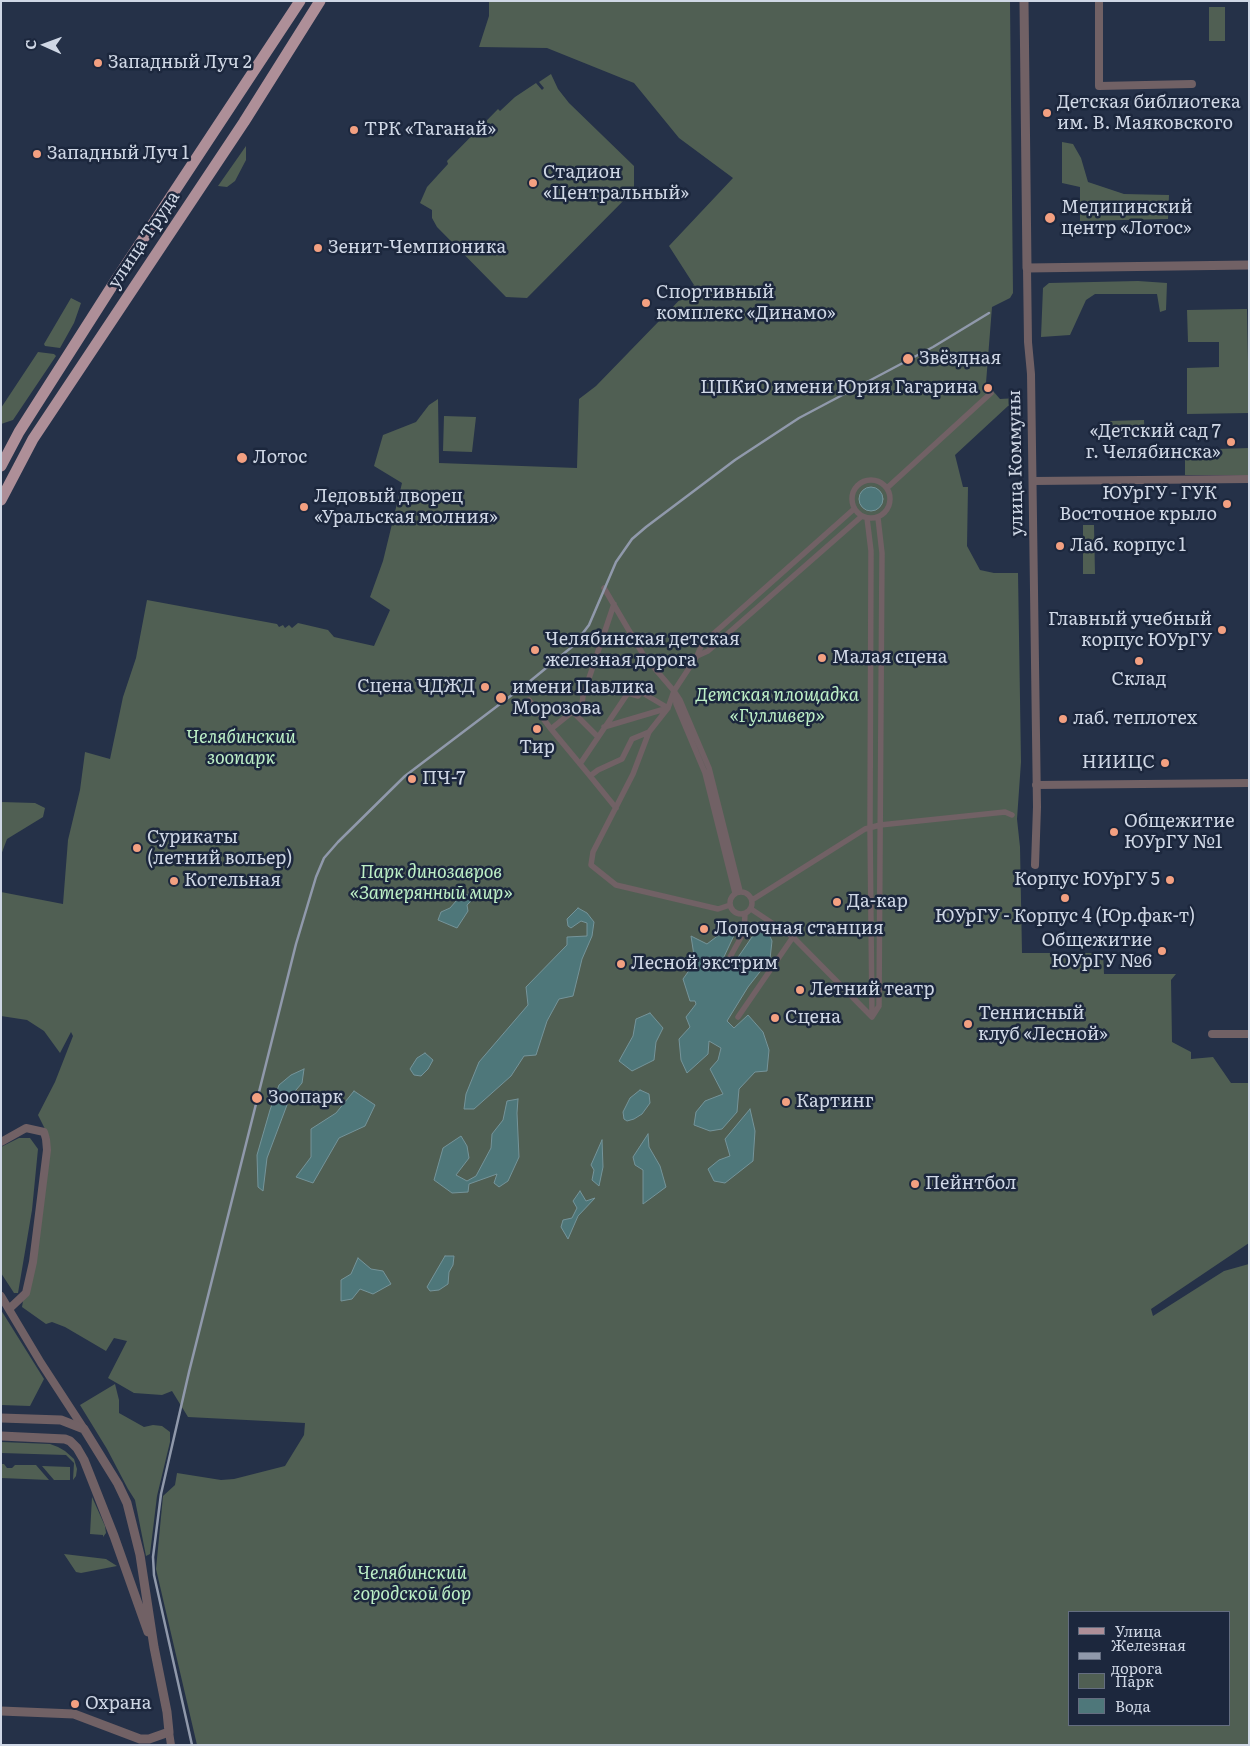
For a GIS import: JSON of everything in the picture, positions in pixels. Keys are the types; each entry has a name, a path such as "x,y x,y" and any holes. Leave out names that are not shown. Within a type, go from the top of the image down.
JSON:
{"main road":[{"name":"улица Труда","path":"1,466 19,432 130,259 300,1"},
{"name":"улица Труда","path":"1,500 33,439 249,114 320,1"},
{"path":"130,259 146,269"}],"street":[{"name":"улица Коммуны","path":"1024,1 1028,342 1031,374 1033,480 1035,865"},
{"path":"1098,1 1099,86 1192,84"},
{"path":"1027,268 1249,265"},
{"path":"887,488 992,393"},
{"path":"1033,480 1249,479"},
{"path":"870,480 877,480 887,488 891,499 890,505 883,515 878,518 864,517 854,509 852,496 858,485 870,480"},
{"path":"730,905 718,909 617,886 591,865 593,852 633,774 649,732 668,708 674,691 697,656 702,644 854,509"},
{"path":"697,656 708,651 864,517"},
{"path":"864,517 871,551 870,828 872,1017"},
{"path":"872,1017 879,1006 882,553 878,518"},
{"path":"604,588 644,656 680,700 709,768 737,892"},
{"path":"551,729 582,704 614,604"},
{"path":"580,764 627,691 638,696 641,692 668,708"},
{"path":"529,700 616,808"},
{"path":"604,727 668,708"},
{"path":"573,712 598,737"},
{"path":"590,776 598,770 622,759 632,739 649,732"},
{"path":"1036,785 1249,783"},
{"path":"730,957 744,932 752,900 865,829 880,825 1005,812 1012,815"},
{"path":"737,892 749,894 752,900"},
{"path":"737,892 730,898 730,905 734,912 738,914 748,912 793,937 872,1017"},
{"path":"738,1017 793,937"},
{"path":"1212,1034 1249,1034"},
{"path":"1,1142 26,1128 44,1132 47,1150 33,1262 26,1293 9,1309"},
{"path":"1,1296 118,1484 127,1503 140,1555 171,1745"},
{"path":"1,1418 60,1420 84,1430"},
{"path":"1,1436 65,1439 70,1440 77,1448 84,1460 114,1536 154,1647"},
{"path":"1,1711 74,1714 140,1739 149,1739 169,1732"}],"green space":[{"path":"489,1 1010,1 1013,293 1010,298 992,307 986,383 1000,399 1017,398 1016,407 1008,406 955,455 963,487 968,487 967,546 980,570 994,573 1018,573 1021,762 1017,819 1020,847 1022,953 1103,953 1104,974 1176,974 1171,980 1172,1042 1191,1052 1191,1059 1213,1057 1231,1083 1249,1083 1249,1243 1151,1309 1153,1316 1224,1271 1249,1264 1249,1745 197,1745 156,1569 163,1496 175,1485 177,1473 221,1480 234,1479 285,1466 304,1435 305,1423 188,1417 172,1391 162,1395 134,1393 108,1378 127,1341 114,1338 106,1351 65,1327 52,1322 46,1324 22,1307 50,1139 38,1115 55,1082 73,1036 71,1032 60,1053 44,1031 27,1020 1,1016 1,892 63,904 68,840 80,790 85,752 110,759 123,697 136,658 147,600 277,624 279,627 283,625 285,628 289,625 292,628 298,623 328,630 334,637 374,646 390,610 370,597 383,561 402,483 374,466 383,435 416,422 429,405 438,399 439,463 577,468 579,399 596,386 694,285 669,246 733,178 679,138 634,83 547,48 479,47 489,16"},
{"path":"1209,7 1225,7 1225,41 1209,41"},
{"name":"Стадион «Центральный»","path":"551,74 558,89 569,103 634,166 634,190 527,298 506,297 437,227 432,218 432,210 420,203 427,187 448,164 447,161 498,109 500,111 515,97 536,83 542,90 544,88 539,82"},
{"path":"1062,142 1073,144 1081,158 1088,182 1124,194 1169,195 1168,219 1080,221 1080,187 1062,183"},
{"path":"246,146 246,160 235,181 227,187 218,186"},
{"path":"1138,281 1167,283 1166,310 1160,312 1157,294 1095,294 1086,300 1070,335 1041,337 1043,288 1049,283"},
{"path":"71,298 81,303 74,323 60,348 45,346 44,344"},
{"path":"1247,309 1249,413 1187,414 1187,368 1219,367 1219,342 1188,342 1187,310"},
{"path":"38,352 54,354 56,356 13,420 1,424 1,408"},
{"path":"444,416 476,417 472,452 443,451"},
{"path":"1144,420 1145,438 1111,439 1110,421"},
{"path":"1249,448 1249,475 1185,475 1185,450"},
{"path":"1083,525 1094,525 1095,574 1083,574"},
{"path":"1,802 35,803 45,808 43,817 7,839 1,855"},
{"path":"19,1138 30,1138 38,1149 32,1210 18,1293 14,1293 1,1273 1,1147"},
{"path":"1,1310 44,1379 30,1406 1,1405"},
{"path":"115,1384 119,1400 119,1413 144,1427 162,1426 170,1432 170,1442 157,1496 150,1554 146,1556 135,1500 80,1405"},
{"path":"1,1442 50,1444 58,1447 74,1459 77,1469 76,1476 73,1480 74,1463 66,1455 1,1453"},
{"path":"1,1464 4,1464 7,1468 12,1468 15,1465 36,1465 49,1480 1,1478"},
{"path":"42,1466 70,1467 70,1480 54,1480"},
{"path":"92,1497 105,1526 106,1533 103,1537 103,1535 90,1534"},
{"path":"64,1554 106,1559 117,1566 81,1573 76,1572"}],"water":[{"path":"871,487 876,488 882,494 882,504 876,510 871,511 866,510 860,504 859,499 860,494 866,488"},
{"path":"463,893 474,898 467,905 468,911 457,928 438,920 441,912 450,908"},
{"path":"578,908 587,913 594,922 592,936 582,959 573,996 559,999 547,1021 536,1055 524,1056 511,1076 474,1109 464,1109 466,1094 479,1062 528,1005 526,987 567,945 567,937 587,936 587,923 581,921 571,928 568,926 567,919"},
{"path":"737,929 722,961 732,966 752,937 761,932 768,932 772,941 770,959 748,987 727,1021 734,1028 748,1015 763,1032 769,1050 767,1071 755,1072 739,1089 737,1112 722,1129 710,1131 694,1125 696,1112 705,1101 723,1094 710,1069 718,1060 721,1048 709,1041 708,1054 687,1073 681,1060 679,1039 690,1027 686,1017 696,1004 695,1001 690,1001 683,979 695,962 691,936 707,944 720,934"},
{"path":"650,1013 663,1028 656,1042 654,1060 632,1071 619,1061 633,1036 636,1019"},
{"path":"425,1053 433,1060 421,1076 414,1075 410,1069 417,1058"},
{"path":"304,1069 302,1083 290,1097 267,1158 263,1191 258,1187 257,1155 270,1110 279,1085 291,1075"},
{"path":"640,1090 649,1094 650,1103 642,1114 627,1121 624,1119 623,1112 630,1098"},
{"path":"354,1091 375,1105 365,1126 339,1138 313,1183 296,1177 311,1157 311,1129 336,1113"},
{"path":"518,1099 519,1157 508,1181 499,1187 494,1183 497,1174 469,1184 468,1192 452,1193 434,1180 443,1148 461,1136 467,1146 469,1158 456,1175 467,1181 476,1176 491,1148 492,1134 503,1120 507,1101"},
{"path":"750,1109 755,1131 753,1161 725,1183 714,1181 708,1169 719,1160 730,1156 725,1139"},
{"path":"648,1134 649,1147 660,1166 666,1187 643,1204 643,1170 635,1165 633,1157"},
{"path":"602,1140 603,1167 599,1186 592,1180 594,1170 591,1165"},
{"path":"580,1191 586,1201 595,1198 578,1216 568,1239 561,1227 563,1220 572,1218 577,1208 573,1201"},
{"path":"445,1256 454,1256 453,1265 449,1272 448,1284 439,1290 430,1291 427,1287"},
{"path":"358,1258 371,1269 383,1271 391,1284 373,1294 360,1289 352,1299 341,1301 341,1280 351,1274"}],"railway":[{"path":"192,1745 154,1575 153,1557 161,1494 189,1372 296,944 316,877 324,858 405,776 529,682 573,646 589,625 616,562 632,539 646,527 735,460 799,418 933,347 989,313"}],"place":[{"name":"Западный Луч 2","path":"98,63"},
{"name":"Детская библиотека им. В. Маяковского","path":"1047,113"},
{"name":"ТРК «Таганай»","path":"354,130"},
{"name":"Западный Луч 1","path":"37,154"},
{"name":"Стадион «Центральный»","path":"533,183"},
{"name":"Медицинский центр «Лотос»","path":"1050,218"},
{"name":"Зенит-Чемпионика","path":"318,248"},
{"name":"Спортивный комплекс «Динамо»","path":"646,303"},
{"name":"Звёздная","path":"908,359"},
{"name":"ЦПКиО имени Юрия Гагарина","path":"988,388"},
{"name":"«Детский сад 7 г. Челябинска»","path":"1231,442"},
{"name":"Лотос","path":"242,458"},
{"name":"ЮУрГУ - ГУК Восточное крыло","path":"1227,504"},
{"name":"Ледовый дворец «Уральская молния»","path":"304,507"},
{"name":"Лаб. корпус 1","path":"1060,546"},
{"name":"Главный учебный корпус ЮУрГУ","path":"1222,630"},
{"name":"Челябинская детская железная дорога","path":"535,650"},
{"name":"Малая сцена","path":"822,658"},
{"name":"Склад","path":"1139,661"},
{"name":"Сцена ЧДЖД","path":"485,687"},
{"name":"имени Павлика Морозова","path":"501,698"},
{"name":"лаб. теплотех","path":"1063,719"},
{"name":"Тир","path":"537,729"},
{"name":"НИИЦС","path":"1165,763"},
{"name":"ПЧ-7","path":"412,779"},
{"name":"Общежитие ЮУрГУ №1","path":"1114,832"},
{"name":"Сурикаты (летний вольер)","path":"137,848"},
{"name":"Корпус ЮУрГУ 5","path":"1170,880"},
{"name":"Котельная","path":"174,881"},
{"name":"ЮУрГУ - Корпус 4 (Юр.фак-т)","path":"1065,898"},
{"name":"Да-кар","path":"837,902"},
{"name":"Лодочная станция","path":"704,929"},
{"name":"Общежитие ЮУрГУ №6","path":"1162,951"},
{"name":"Лесной экстрим","path":"621,964"},
{"name":"Летний театр","path":"800,990"},
{"name":"Сцена","path":"775,1018"},
{"name":"Теннисный клуб «Лесной»","path":"968,1024"},
{"name":"Зоопарк","path":"257,1098"},
{"name":"Картинг","path":"786,1102"},
{"name":"Пейнтбол","path":"915,1184"},
{"name":"Охрана","path":"75,1704"}],"park label":[{"name":"Детская площадка «Гулливер»","path":"777,706"},
{"name":"Челябинский зоопарк","path":"241,748"},
{"name":"Парк динозавров «Затерянный мир»","path":"431,883"},
{"name":"Челябинский городской бор","path":"412,1584"}]}
